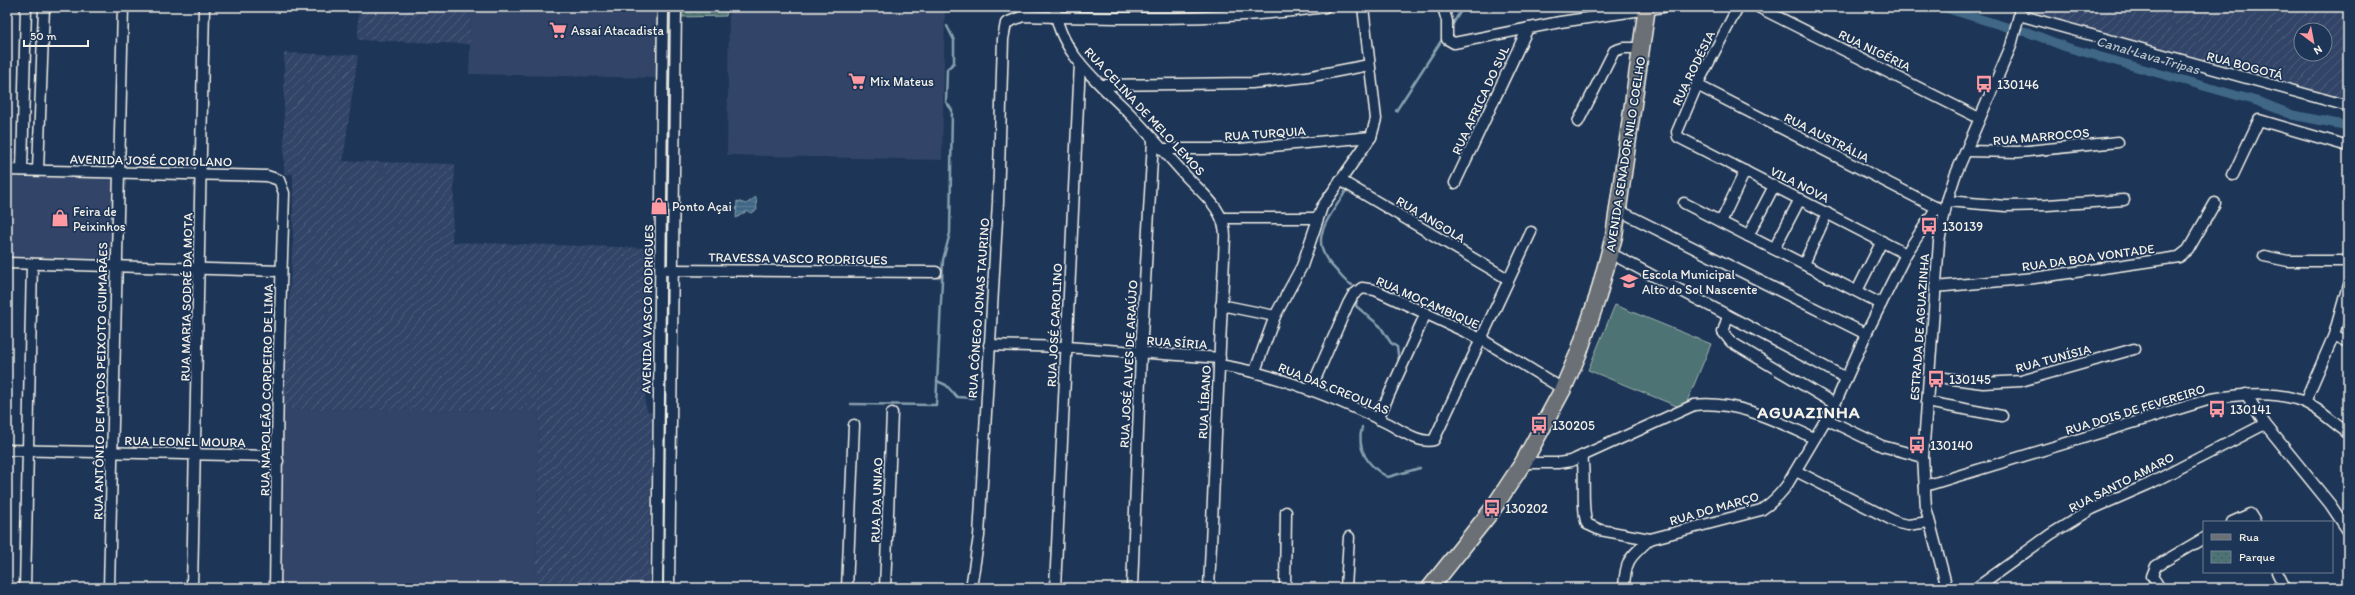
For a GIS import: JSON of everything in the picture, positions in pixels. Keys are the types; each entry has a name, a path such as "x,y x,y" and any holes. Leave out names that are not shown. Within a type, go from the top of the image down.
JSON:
{"main road":[{"name":"AVENIDA SENADOR NILO COELHO","path":"1430,588 1492,510 1524,463 1563,389 1579,352 1610,253 1618,210 1647,8"}],"street":[{"path":"22,170 26,7"},
{"path":"38,170 44,7"},
{"name":"RUA ANTÔNIO DE MATOS PEIXOTO GUIMARÃES","path":"109,588 111,453 123,7"},
{"name":"RUA MARIA SODRÉ DA MOTA","path":"192,588 197,454 200,267 199,174 204,7"},
{"name":"AVENIDA VASCO RODRIGUES","path":"657,585 663,7"},
{"name":"AVENIDA VASCO RODRIGUES","path":"670,585 676,7"},
{"path":"1055,12 1245,17 1325,7"},
{"path":"1255,371 1275,316 1302,266 1317,218 1340,180 1371,137 1376,119 1363,7"},
{"path":"1443,7 1447,21 1447,39 1454,43 1528,28 1647,8 1664,7"},
{"name":"RUA RODÉSIA","path":"1682,139 1678,137 1677,132 1697,85 1738,7"},
{"name":"RUA NIGÉRIA","path":"1758,7 1980,118"},
{"name":"ESTRADA DE AGUAZINHA","path":"1947,588 1929,522 1923,457 1930,376 1940,210 1947,201 1966,151 2011,46 2019,11"},
{"name":"RUA BOGOTÁ","path":"2019,11 2348,106"},
{"name":"RUA CÔNEGO JONAS TAURINO","path":"971,588 979,536 998,202 1004,29 1006,23 1012,19 1055,12"},
{"name":"RUA CELINA DE MELO LEMOS","path":"1055,12 1064,37 1080,63 1209,200 1223,218"},
{"name":"RUA AFRICA DO SUL","path":"1455,183 1528,28"},
{"path":"25,38 44,39"},
{"path":"1578,122 1614,51 1623,48 1641,48"},
{"name":"RUA JOSÉ CAROLINO","path":"1055,588 1080,63"},
{"path":"1102,85 1252,83 1306,77 1369,65"},
{"name":"RUA AUSTRÁLIA","path":"1697,85 1940,210"},
{"path":"23,104 41,105"},
{"path":"2233,175 2259,120 2348,146"},
{"name":"RUA TURQUIA","path":"1161,149 1240,149 1371,137"},
{"name":"VILA NOVA","path":"1682,139 1906,254"},
{"name":"RUA JOSÉ ALVES DE ARAÚJO","path":"1132,588 1141,353 1153,141"},
{"name":"RUA MARROCOS","path":"1966,151 2018,152 2118,142"},
{"name":"AVENIDA JOSÉ CORIOLANO","path":"7,170 267,176 279,180 284,193"},
{"path":"1721,222 1745,171"},
{"name":"RUA ANGOLA","path":"1340,180 1508,279"},
{"path":"1748,236 1774,186"},
{"name":"RUA NAPOLEÃO CORDEIRO DE LIMA","path":"275,588 278,381 284,193"},
{"path":"1774,249 1800,199"},
{"path":"1947,201 2006,206 2047,206 2124,200"},
{"path":"1684,203 1881,304"},
{"name":"RUA DA BOA VONTADE","path":"1935,287 2034,278 2179,257 2188,250 2215,203"},
{"path":"1618,210 1866,334"},
{"name":"RUA DO MARÇO","path":"1582,456 1585,483 1584,514 1587,524 1600,530 1650,539 1761,510 1778,498 1796,471 1835,404 1866,334 1906,254 1940,210"},
{"path":"1804,264 1827,213"},
{"path":"1223,218 1317,218"},
{"name":"RUA LÍBANO","path":"1209,588 1225,236 1223,218"},
{"path":"1481,339 1531,232"},
{"path":"1856,291 1882,241"},
{"path":"1610,253 1846,378"},
{"path":"2264,256 2288,261 2348,261"},
{"path":"7,263 116,267 200,267 282,271"},
{"path":"25,588 26,450 32,264"},
{"name":"TRAVESSA VASCO RODRIGUES","path":"660,270 936,272"},
{"path":"2305,402 2334,335 2348,284"},
{"name":"RUA MOÇAMBIQUE","path":"1310,391 1348,304 1362,288 1375,290 1481,339 1563,389"},
{"path":"1221,305 1275,316"},
{"path":"1378,419 1426,314"},
{"path":"1728,316 1723,332 1731,342 1835,404"},
{"path":"2334,335 2348,342"},
{"name":"RUA DAS CREOULAS","path":"1219,362 1255,371 1310,391 1378,419 1423,441 1431,441 1437,438 1481,339"},
{"name":"RUA SÍRIA","path":"989,345 1066,347 1141,353 1219,362"},
{"name":"RUA TUNÍSIA","path":"1930,376 1983,383 2021,381 2134,349"},
{"path":"2246,394 2265,424 2330,504 2348,531"},
{"name":"RUA DOIS DE FEVEREIRO","path":"1925,486 2211,399 2246,394 2274,395 2305,402 2348,433"},
{"path":"1927,402 2002,416"},
{"path":"1524,463 1558,463 1582,456 1694,405 1710,403 1742,408 1814,438"},
{"name":"RUA DA UNIAO","path":"885,588 892,413"},
{"path":"1826,419 1882,446 1923,457"},
{"name":"RUA SANTO AMARO","path":"1976,588 2051,534 2092,509 2149,484 2265,424"},
{"path":"847,588 854,425"},
{"name":"RUA LEONEL MOURA","path":"7,450 278,456"},
{"path":"1796,471 1898,523 1908,526 1929,522"},
{"path":"1285,588 1286,512"},
{"path":"2234,521 2246,514 2250,514 2254,521"},
{"path":"1346,588 1349,538"},
{"path":"1624,588 1623,573 1627,563 1650,539"},
{"path":"2160,588 2152,576 2156,566 2203,539"},
{"path":"2278,573 2285,588"},
{"path":"657,585 670,585"}],"shaded area":[{"path":"358,7 471,7 470,44 358,40"},
{"name":"Assaí Atacadista","path":"471,7 660,7 658,78 469,74"},
{"name":"Mix Mateus","path":"729,7 945,7 942,160 727,155"},
{"path":"2025,7 2348,7 2348,102 2026,18"},
{"path":"284,53 358,55 343,161 455,164 452,242 652,248 645,404 648,412 652,412 649,588 536,588 539,411 282,409 293,238 293,174 284,174"},
{"name":"Feira de Peixinhos","path":"7,175 114,177 112,262 7,260"},
{"path":"756,197 757,210 751,213 747,211 736,218 737,201 746,204"},
{"path":"282,409 539,411 536,588 280,588"}],"green space":[{"path":"666,7 671,7 669,264 663,264"},
{"path":"681,7 727,7 726,16 681,17"},
{"path":"663,284 670,284 668,465 661,465"},
{"path":"1615,305 1711,344 1684,409 1588,370"},
{"path":"662,471 668,471 666,576 660,576"}],"waterway":[{"path":"1451,27 1463,7"},
{"name":"Canal Lava Tripas","path":"1942,7 2027,32 2066,47 2260,102 2293,115 2348,126"},
{"path":"851,404 936,405 943,260 950,233 952,110 946,102 947,69 954,63 954,40 947,26"},
{"path":"1396,111 1443,38"},
{"path":"1347,189 1328,219 1321,238 1322,247 1326,257 1344,280 1352,285"},
{"path":"1357,296 1356,306 1380,326 1391,343 1397,347 1399,362"},
{"path":"937,381 946,385 957,397 973,398"},
{"path":"1371,412 1385,394"},
{"path":"1362,427 1362,450 1369,463 1381,473 1388,477 1420,468"}],"place":[{"name":"Assaí Atacadista","path":"558,30"},
{"name":"Mix Mateus","path":"857,81"},
{"name":"130146","path":"1984,84"},
{"name":"Ponto Açai","path":"659,206"},
{"name":"Feira de Peixinhos","path":"60,218"},
{"name":"130139","path":"1929,226"},
{"name":"Escola Municipal Alto do Sol Nascente","path":"1629,281"},
{"name":"130145","path":"1936,379"},
{"name":"130141","path":"2217,409"},
{"name":"130205","path":"1539,425"},
{"name":"130140","path":"1917,445"},
{"name":"130202","path":"1492,508"}],"district":[{"name":"AGUAZINHA","path":"1809,412"}]}
